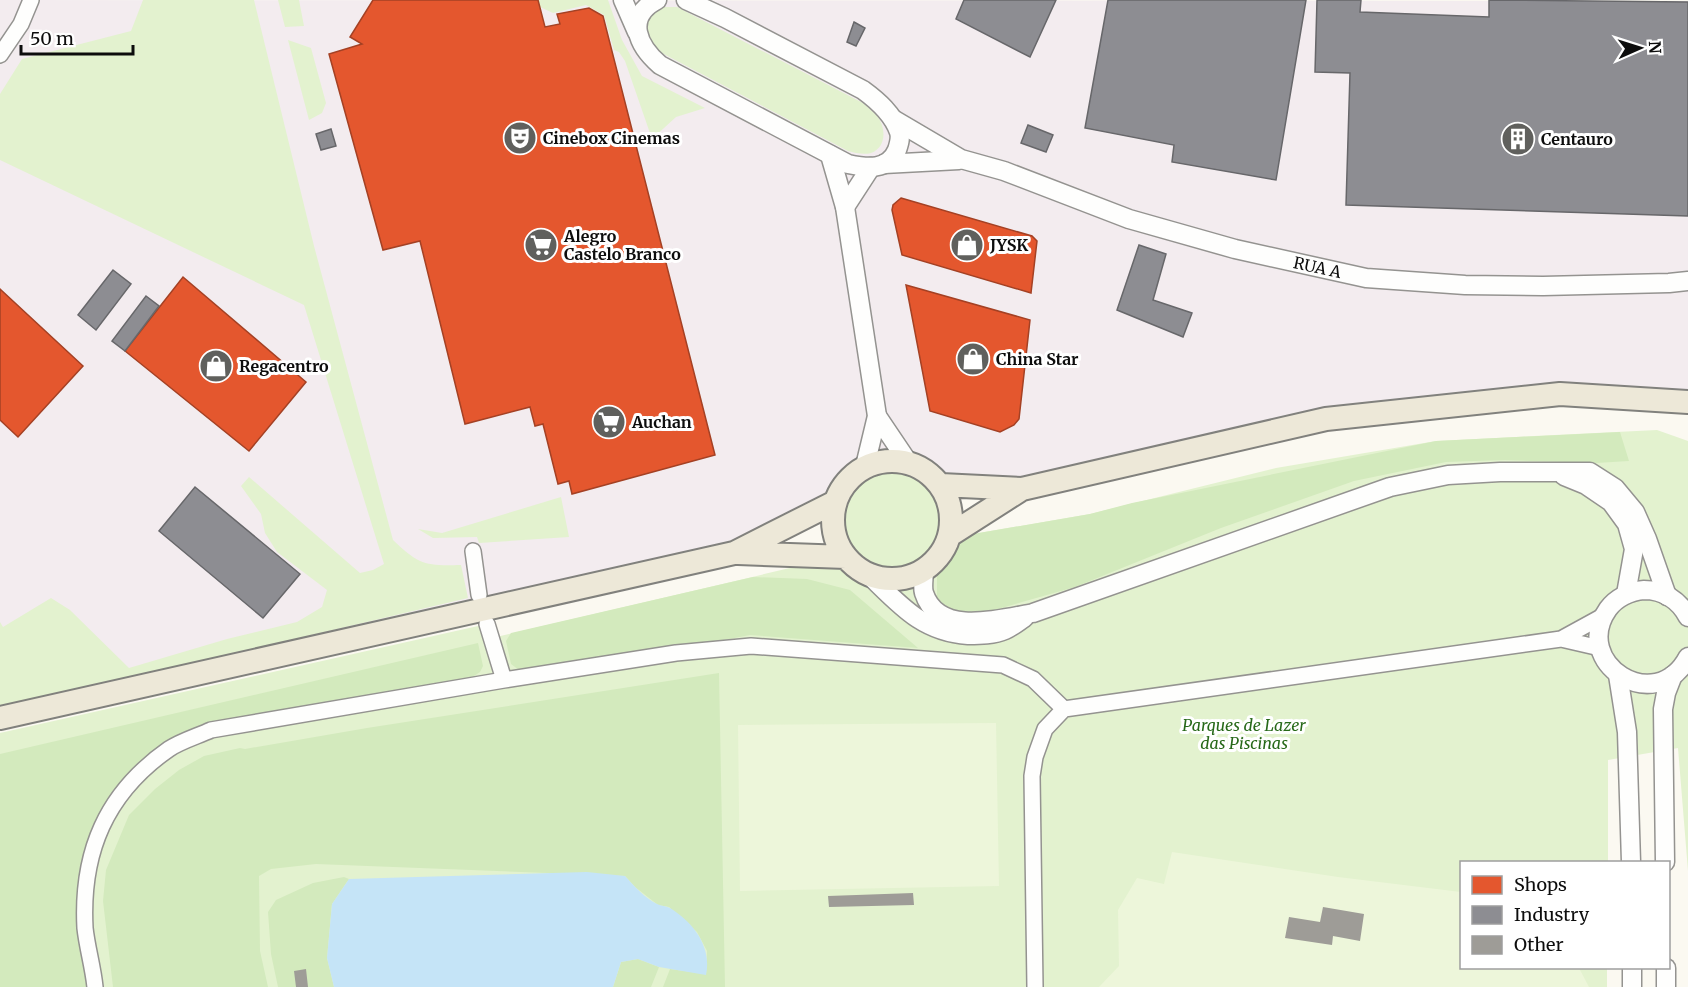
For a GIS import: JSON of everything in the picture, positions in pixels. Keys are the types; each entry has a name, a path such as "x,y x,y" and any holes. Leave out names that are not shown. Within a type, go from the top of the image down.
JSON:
{"main road":[{"path":"941,485 1022,489 1326,419 1560,394 1688,402"},
{"path":"894,459 909,462 927,471 941,485 949,501 952,518 950,535 945,549 936,561 924,570 897,579 882,579 856,567 838,544 834,531 835,502 847,482 865,466 894,459"},
{"path":"950,535 1022,489"},
{"path":"0,718 734,553 835,502"},
{"path":"734,553 846,557"}],"street":[{"path":"0,55 21,24 31,0"},
{"path":"623,0 637,33"},
{"path":"637,33 641,15 657,0"},
{"path":"686,0 863,90 878,100 899,132 900,141 894,155 878,166 845,207"},
{"name":"RUA A","path":"637,33 648,54 660,65 848,164 878,166 961,159"},
{"name":"RUA A","path":"892,119 961,159 1004,171 1129,219 1235,249 1366,278 1465,285 1544,286 1688,281"},
{"path":"830,155 845,207 877,416 865,466"},
{"path":"877,416 909,462"},
{"path":"1551,471 1586,485 1611,502 1627,524 1634,549 1626,594"},
{"path":"924,570 923,591 930,607 942,617 959,621 988,621 1033,613 1390,487 1448,475 1551,471 1590,472 1615,488 1635,512 1667,596"},
{"path":"473,551 479,595"},
{"path":"868,574 906,611 925,624 952,634 979,635 1004,631 1033,613"},
{"path":"1688,617 1684,609 1673,599 1658,592 1642,590 1626,594 1613,603 1604,616 1599,632 1600,648 1607,663 1618,675 1631,682 1646,684 1660,682 1673,675 1684,665 1688,657"},
{"path":"1035,987 1032,776 1035,757 1045,729 1064,709 1561,639 1604,616"},
{"path":"487,624 504,680"},
{"path":"1561,639 1600,648"},
{"path":"95,987 86,929 86,878 98,833 114,802 139,773 171,748 211,730 676,653 751,646 1003,665 1033,679 1064,709"},
{"path":"1618,675 1627,732 1631,861"},
{"path":"1665,861 1663,709 1673,675"},
{"path":"1632,969 1632,987"},
{"path":"1666,969 1666,987"}],"shaded area":[{"path":"0,0 1688,1 1688,398 1293,421 0,703"}],"green space":[{"path":"143,0 254,0 314,246 393,540 410,555 424,562 461,565 468,598 0,709 0,622 3,627 51,598 70,610 129,668 227,639 297,622 322,607 327,590 277,552 265,533 261,514 241,486 249,477 360,573 384,564 304,305 0,160 0,94 22,59 131,31"},
{"path":"278,0 299,0 304,26 285,27"},
{"path":"538,0 608,0 622,40 642,76 705,108 676,117 652,139 625,61 619,52 614,50 604,15 586,5 553,13 540,7"},
{"path":"662,7 677,7 863,103 877,116 882,126 883,136 880,146 868,154 848,151 658,51 650,39 647,27 650,16"},
{"path":"288,40 311,48 326,103 322,113 309,120"},
{"name":"Parques de Lazer das Piscinas","path":"1657,430 1688,441 1688,871 1678,748 1608,760 1608,861 1460,861 1460,969 1607,969 1607,987 0,987 0,733 487,624 492,638 854,553 846,538 842,523 843,506 850,492 860,481 873,474 887,471 902,472 917,478 933,492 942,518 938,540 1090,514 1276,468 1436,441"},
{"path":"1620,432 1629,461 1596,463 1505,460 1446,462 1354,481 1221,528 1075,587 984,613 950,612 937,598 937,573 955,545 967,535 1090,514 1132,503 1436,441"},
{"path":"561,497 569,537 479,543 477,537 433,538 418,529 442,533"},
{"path":"753,577 807,579 850,590 918,648 750,635 646,655 523,673 511,664 506,641 511,633"},
{"path":"478,643 483,666 474,676 474,681 215,721 146,756 119,788 93,829 81,940 87,987 0,987 0,754"},
{"path":"719,673 725,987 663,987 670,969 706,974 707,951 697,932 669,907 658,905 625,876 316,864 271,869 259,876 260,951 268,987 113,987 103,901 106,870 129,815 155,789 179,770 204,756 240,748"},
{"path":"996,723 999,886 740,891 738,725"},
{"path":"1172,852 1338,877 1460,892 1460,969 1580,969 1589,987 1099,987 1119,966 1118,910 1137,878 1164,884"},
{"path":"344,877 349,879 332,904 327,958 334,987 278,987 271,954 268,912 276,900 313,883"},
{"path":"638,959 659,967 651,987 613,987 621,962"}],"water":[{"path":"587,872 625,876 648,898 679,914 694,928 704,945 706,975 659,967 638,959 621,962 613,987 334,987 327,958 332,904 349,879"}],"building: Shops":[{"name":"Alegro Castelo Branco","path":"373,0 538,0 545,27 560,24 557,14 589,8 603,16 715,455 572,494 569,481 558,484 543,424 535,426 530,407 465,424 420,241 383,250 329,54 362,44 350,37"},
{"name":"JYSK","path":"901,198 1032,236 1037,241 1031,293 902,255 892,210 893,205"},
{"name":"Regacentro","path":"183,277 306,382 249,451 125,351"},
{"name":"China Star","path":"906,285 1030,320 1019,419 1014,425 1000,432 930,411"},
{"path":"0,289 83,366 18,437 0,420"}],"building: Industry":[{"path":"964,0 1056,0 1030,57 956,19"},
{"path":"1108,0 1306,0 1276,180 1172,162 1174,145 1085,128"},
{"name":"Centauro","path":"1317,0 1361,0 1360,12 1489,17 1489,0 1688,2 1688,216 1346,205 1350,73 1315,72"},
{"path":"854,22 865,28 856,46 847,42"},
{"path":"1028,125 1053,135 1046,152 1021,143"},
{"path":"331,129 336,146 321,150 316,134"},
{"path":"1139,245 1166,254 1153,300 1192,313 1183,337 1117,310"},
{"path":"113,270 131,284 96,330 78,315"},
{"path":"146,296 159,306 125,351 112,341"},
{"path":"195,487 300,574 263,618 159,531"}],"building: Other":[{"path":"913,893 914,905 829,907 828,896"},
{"path":"1323,907 1364,914 1360,941 1333,936 1332,945 1285,938 1289,917 1320,922"},
{"path":"306,969 308,987 296,987 294,971"}],"place":[{"name":"Cinebox Cinemas","path":"520,138"},
{"name":"Centauro","path":"1518,139"},
{"name":"Alegro Castelo Branco","path":"541,245"},
{"name":"JYSK","path":"967,245"},
{"name":"China Star","path":"973,359"},
{"name":"Regacentro","path":"216,366"},
{"name":"Auchan","path":"609,422"}]}
